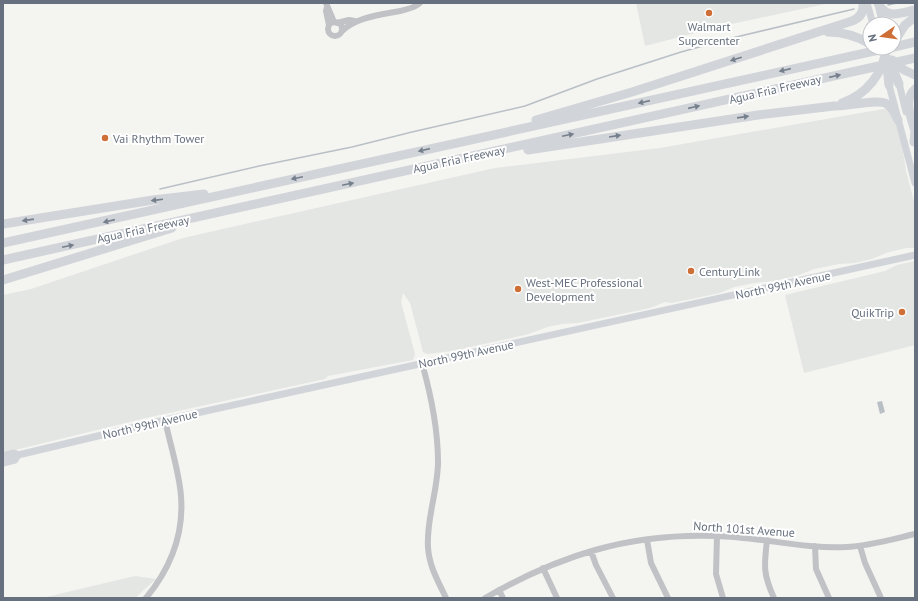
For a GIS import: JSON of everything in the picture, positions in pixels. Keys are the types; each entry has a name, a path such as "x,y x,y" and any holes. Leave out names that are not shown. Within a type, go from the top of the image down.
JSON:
{"highway":[{"path":"462,142 497,130 632,92 814,34 857,19 862,12 863,3"},
{"path":"878,3 884,10 891,14 915,10"},
{"path":"902,30 905,25 915,17"},
{"path":"814,34 828,32 843,33 862,40"},
{"name":"Agua Fria Freeway","path":"902,45 915,42"},
{"name":"Agua Fria Freeway","path":"3,243 862,53"},
{"path":"834,106 852,99 865,91 873,81 884,56"},
{"path":"886,56 889,85"},
{"path":"888,56 899,84"},
{"path":"890,56 904,70 915,75"},
{"name":"Agua Fria Freeway","path":"3,260 912,59"},
{"path":"915,89 910,94 908,102 915,131 915,144"},
{"path":"465,158 504,154 773,113 834,106 842,107 877,102 884,102 893,109 898,120"},
{"path":"3,224 153,200 251,188"},
{"path":"3,280 255,205"}],"main road":[{"path":"867,3 871,16"},
{"path":"878,3 881,16"},
{"path":"899,84 915,144"},
{"path":"889,85 915,183"},
{"name":"North 99th Avenue","path":"3,456 14,453 18,455 165,420 915,255"},
{"name":"North 99th Avenue","path":"3,463 15,460 18,455"}],"street":[{"path":"355,21 338,36 332,36 328,31 333,23 349,20 355,21 417,6 420,3"},
{"path":"326,5 333,23"},
{"path":"333,23 340,25 342,31"},
{"path":"422,363 434,414 438,441 437,475 428,533 428,547 432,567 446,598"},
{"path":"146,598 159,581 168,564 178,536 180,520 180,486 165,420"},
{"name":"North 101st Avenue","path":"485,598 543,568 568,558 614,545 646,540 683,536 717,536 816,546 846,547 860,546 915,534"},
{"path":"717,536 716,574 723,598"},
{"path":"646,540 650,558 668,598"},
{"path":"767,540 764,569 766,580 774,598"},
{"path":"816,546 816,569 829,598"},
{"path":"860,546 865,563 881,598"},
{"path":"591,551 596,565 613,598"},
{"path":"543,568 558,598"},
{"path":"656,573 663,570"},
{"path":"499,590 503,598"}],"shaded area":[{"path":"636,3 830,3 722,26 645,46"},
{"path":"889,108 893,113 915,205 915,248 906,248 886,253 872,259 855,263 839,264 814,269 799,275 774,281 734,287 720,293 672,303 665,302 650,308 578,323 547,327 529,334 452,351 427,354 423,352 410,303 403,293 401,302 415,354 413,360 328,376 325,379 146,418 3,453 3,295 31,289 183,238 495,168 660,148"},
{"path":"915,261 915,345 804,373 785,295 885,271 897,265"},
{"path":"882,401 885,412 880,414 877,402"},
{"path":"135,576 156,579 135,598 42,598"}],"waterway":[{"path":"888,5 897,3"},
{"path":"160,189 259,166 352,147 525,106 597,79 681,52 732,38 854,9"}],"place":[{"name":"Walmart Supercenter","path":"709,13"},
{"name":"Vai Rhythm Tower","path":"105,138"},
{"name":"CenturyLink","path":"691,271"},
{"name":"West-MEC Professional Development","path":"518,289"},
{"name":"QuikTrip","path":"902,312"}]}
